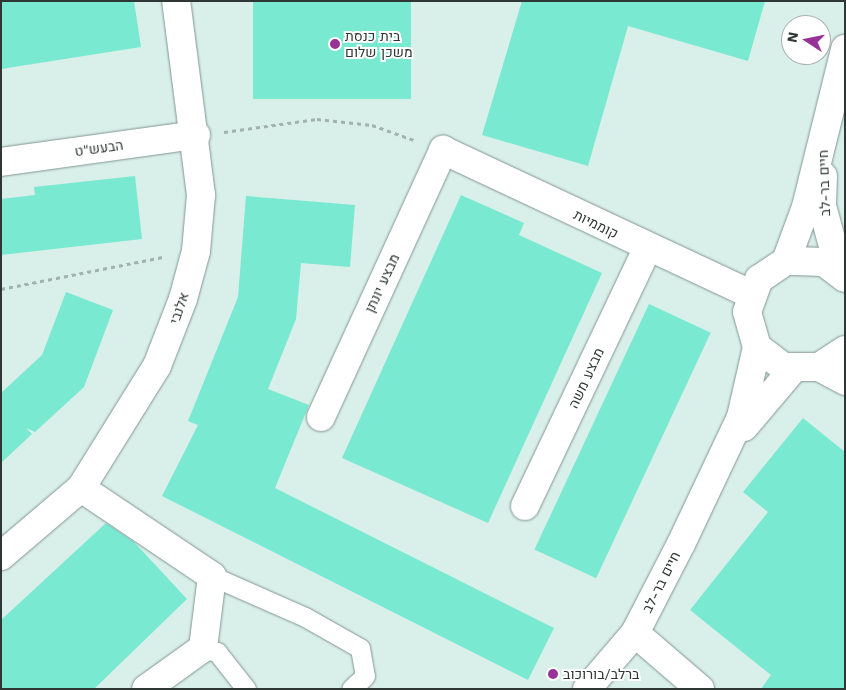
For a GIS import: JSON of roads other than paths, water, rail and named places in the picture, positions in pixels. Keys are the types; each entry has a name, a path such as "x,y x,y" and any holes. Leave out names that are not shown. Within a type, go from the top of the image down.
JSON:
{"street":[{"name":"אלנבי","path":"1,556 81,488 157,366 196,251 201,195 196,135 176,1"},
{"name":"חיים בר-לב","path":"786,261 806,207 824,121 845,49"},
{"name":"חיים בר-לב","path":"824,121 822,206 842,275"},
{"name":"הבעש\"ט","path":"1,162 196,135"},
{"name":"קוממיות","path":"443,150 647,249 750,294"},
{"name":"מבצע יונתן","path":"322,416 443,150"},
{"name":"מבצע משה","path":"525,506 647,249"},
{"path":"842,275 814,259 786,261 765,273 750,294 747,319 757,347 776,364 806,368 845,381"},
{"name":"חיים בר-לב","path":"587,689 635,633 741,417 757,347"},
{"name":"חיים בר-לב","path":"718,466 748,421 806,368 845,350"},
{"path":"81,488 212,576 203,648 146,689"},
{"path":"635,633 700,689"}],"lane":[{"path":"212,576 305,617 360,648 365,676 350,689"},
{"path":"203,648 218,652 246,689"}],"place":[{"name":"בית כנסת משכן שלום","path":"335,44"},
{"name":"ברלב/בורוכוב","path":"553,674"}]}
